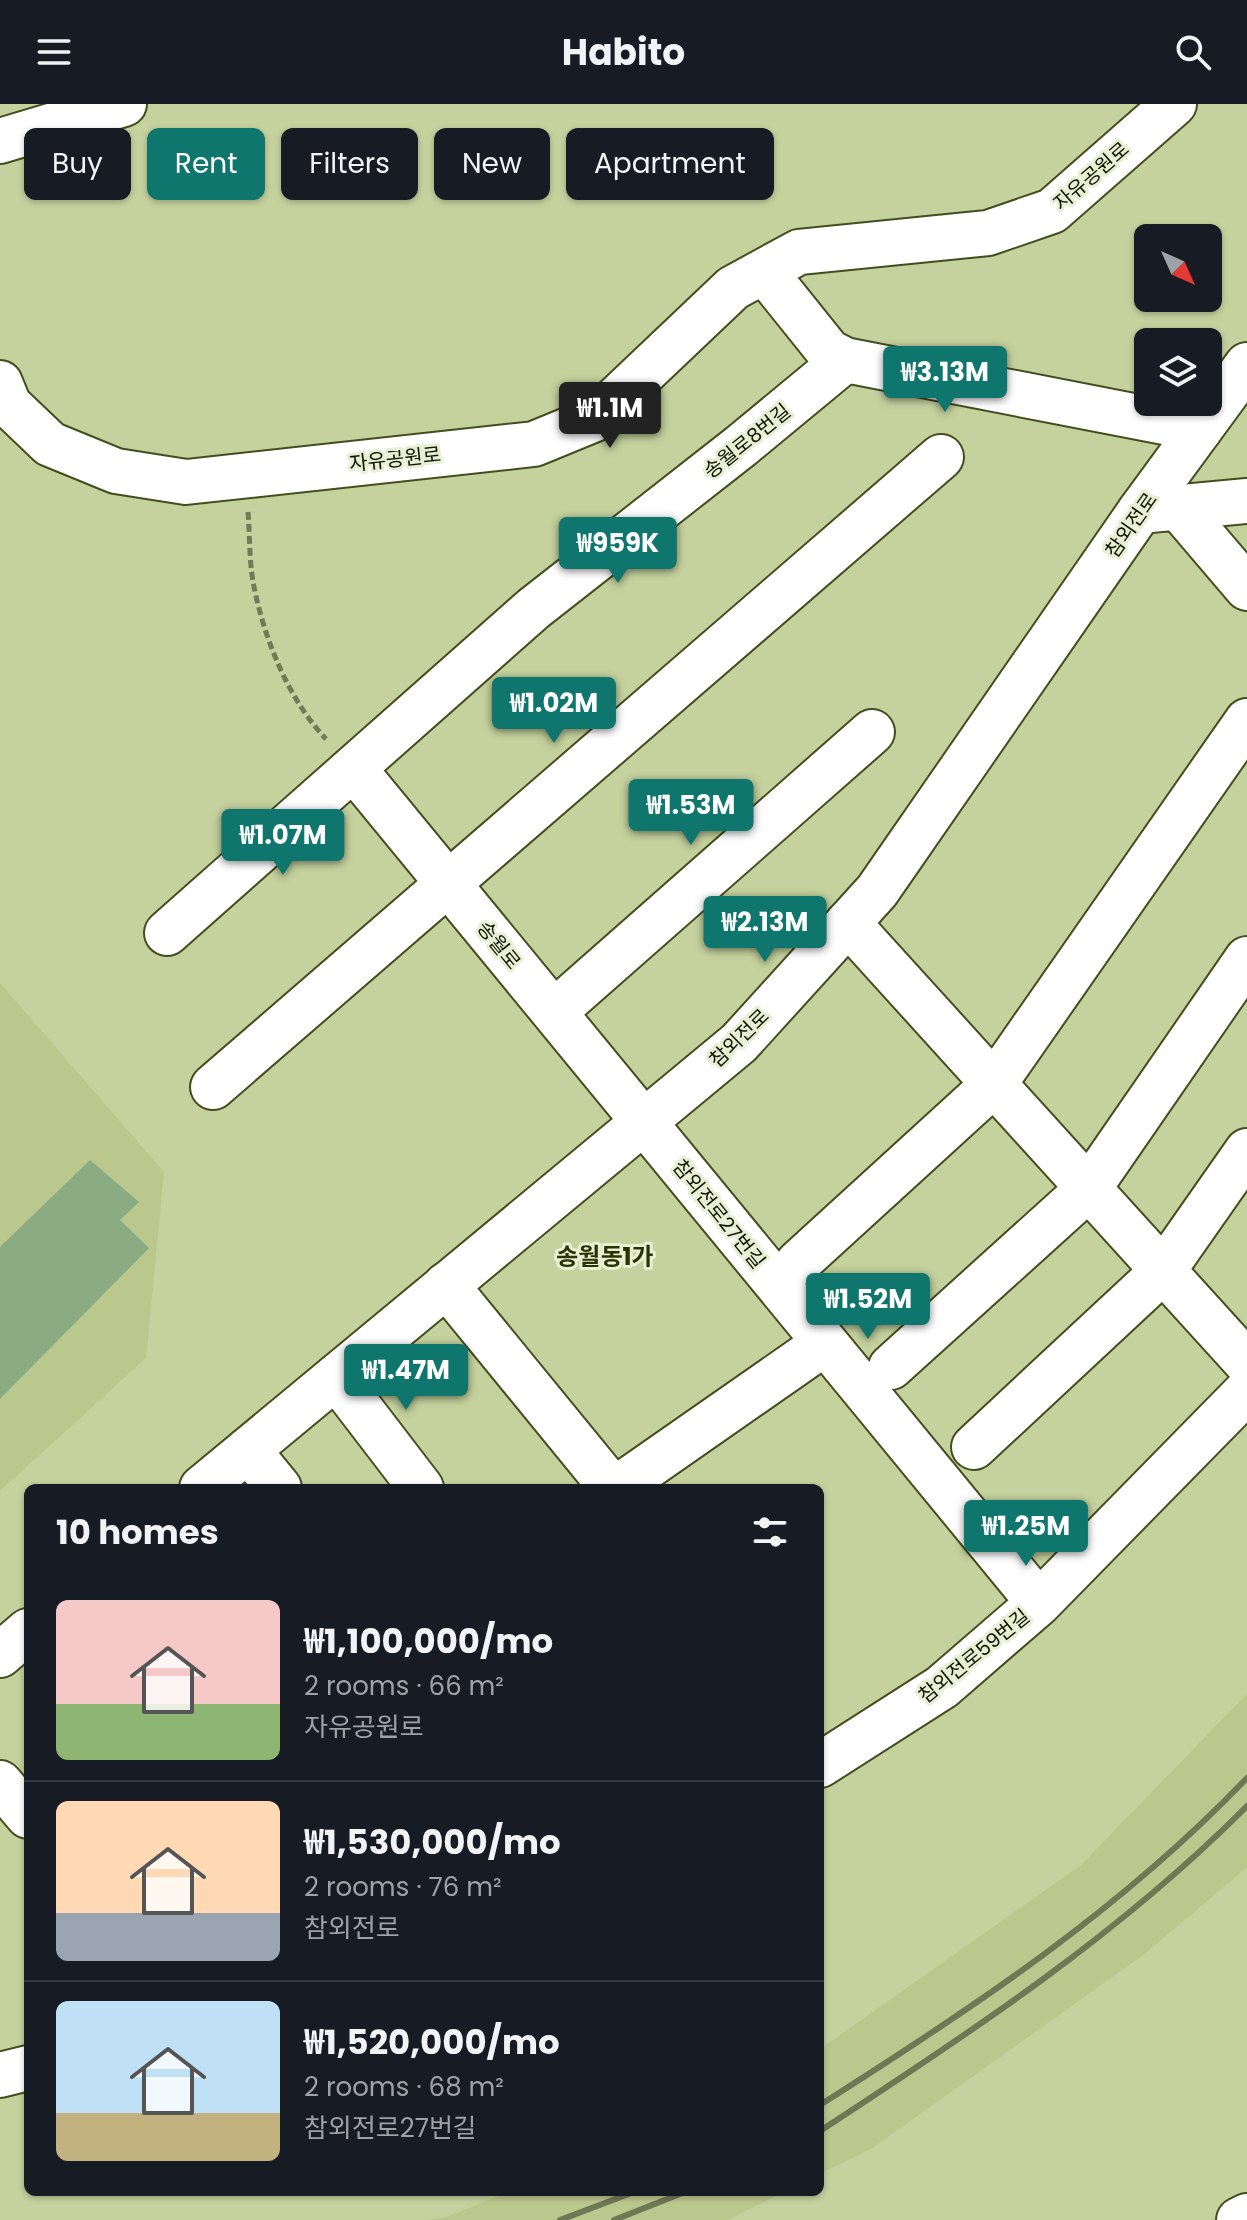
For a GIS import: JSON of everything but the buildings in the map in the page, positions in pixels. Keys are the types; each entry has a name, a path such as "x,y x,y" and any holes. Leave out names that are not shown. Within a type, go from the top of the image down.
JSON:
{"street":[{"path":"0,141 124,104"},
{"name":"자유공원로","path":"0,383 9,405 50,444 116,471 186,482 534,444 595,419 733,288 799,252 988,233 1052,211 1174,104"},
{"path":"764,271 829,352 845,360 1200,429"},
{"name":"송월로8번길","path":"167,933 533,609 845,360"},
{"name":"참외전로","path":"207,1484 739,1043 877,891 1159,509 1200,429 1247,365"},
{"path":"213,1087 941,457"},
{"path":"1159,509 1247,501"},
{"path":"1159,509 1247,588"},
{"path":"798,1263 994,1084 1247,721"},
{"path":"554,1012 872,732"},
{"name":"송월로","path":"354,769 643,1122"},
{"path":"848,923 1247,1363"},
{"path":"891,1367 1089,1188 1247,959"},
{"name":"참외전로27번길","path":"643,1122 1039,1603"},
{"path":"974,1447 1163,1271 1247,1151"},
{"path":"446,1285 612,1484"},
{"path":"621,1484 825,1343"},
{"path":"336,1377 418,1484"},
{"name":"참외전로59번길","path":"824,1755 942,1687 1039,1603 1247,1391"},
{"path":"248,1450 276,1484"},
{"path":"0,1655 24,1634"},
{"path":"0,1783 24,1811"},
{"path":"0,2075 24,2069"},
{"path":"1239,2220 1247,2216"}],"path":[{"path":"244,475 254,587 275,656 308,720 354,769"}],"shaded area":[{"path":"0,983 164,1172 146,1358 0,1491"},
{"path":"1247,1694 1247,1867 1146,1953 871,2149 824,2172 824,2046 1081,1865"},
{"path":"499,2196 776,2196 728,2220 427,2220 446,2217"}],"railway":[{"path":"824,2102 934,2032 1044,1955 1149,1871 1247,1778"},
{"path":"824,2128 988,2019 1096,1939 1198,1853 1247,1806"},
{"path":"560,2220 623,2196"},
{"path":"614,2220 675,2196"}],"district":[{"name":"송월동1가","path":"605,1256"}]}
